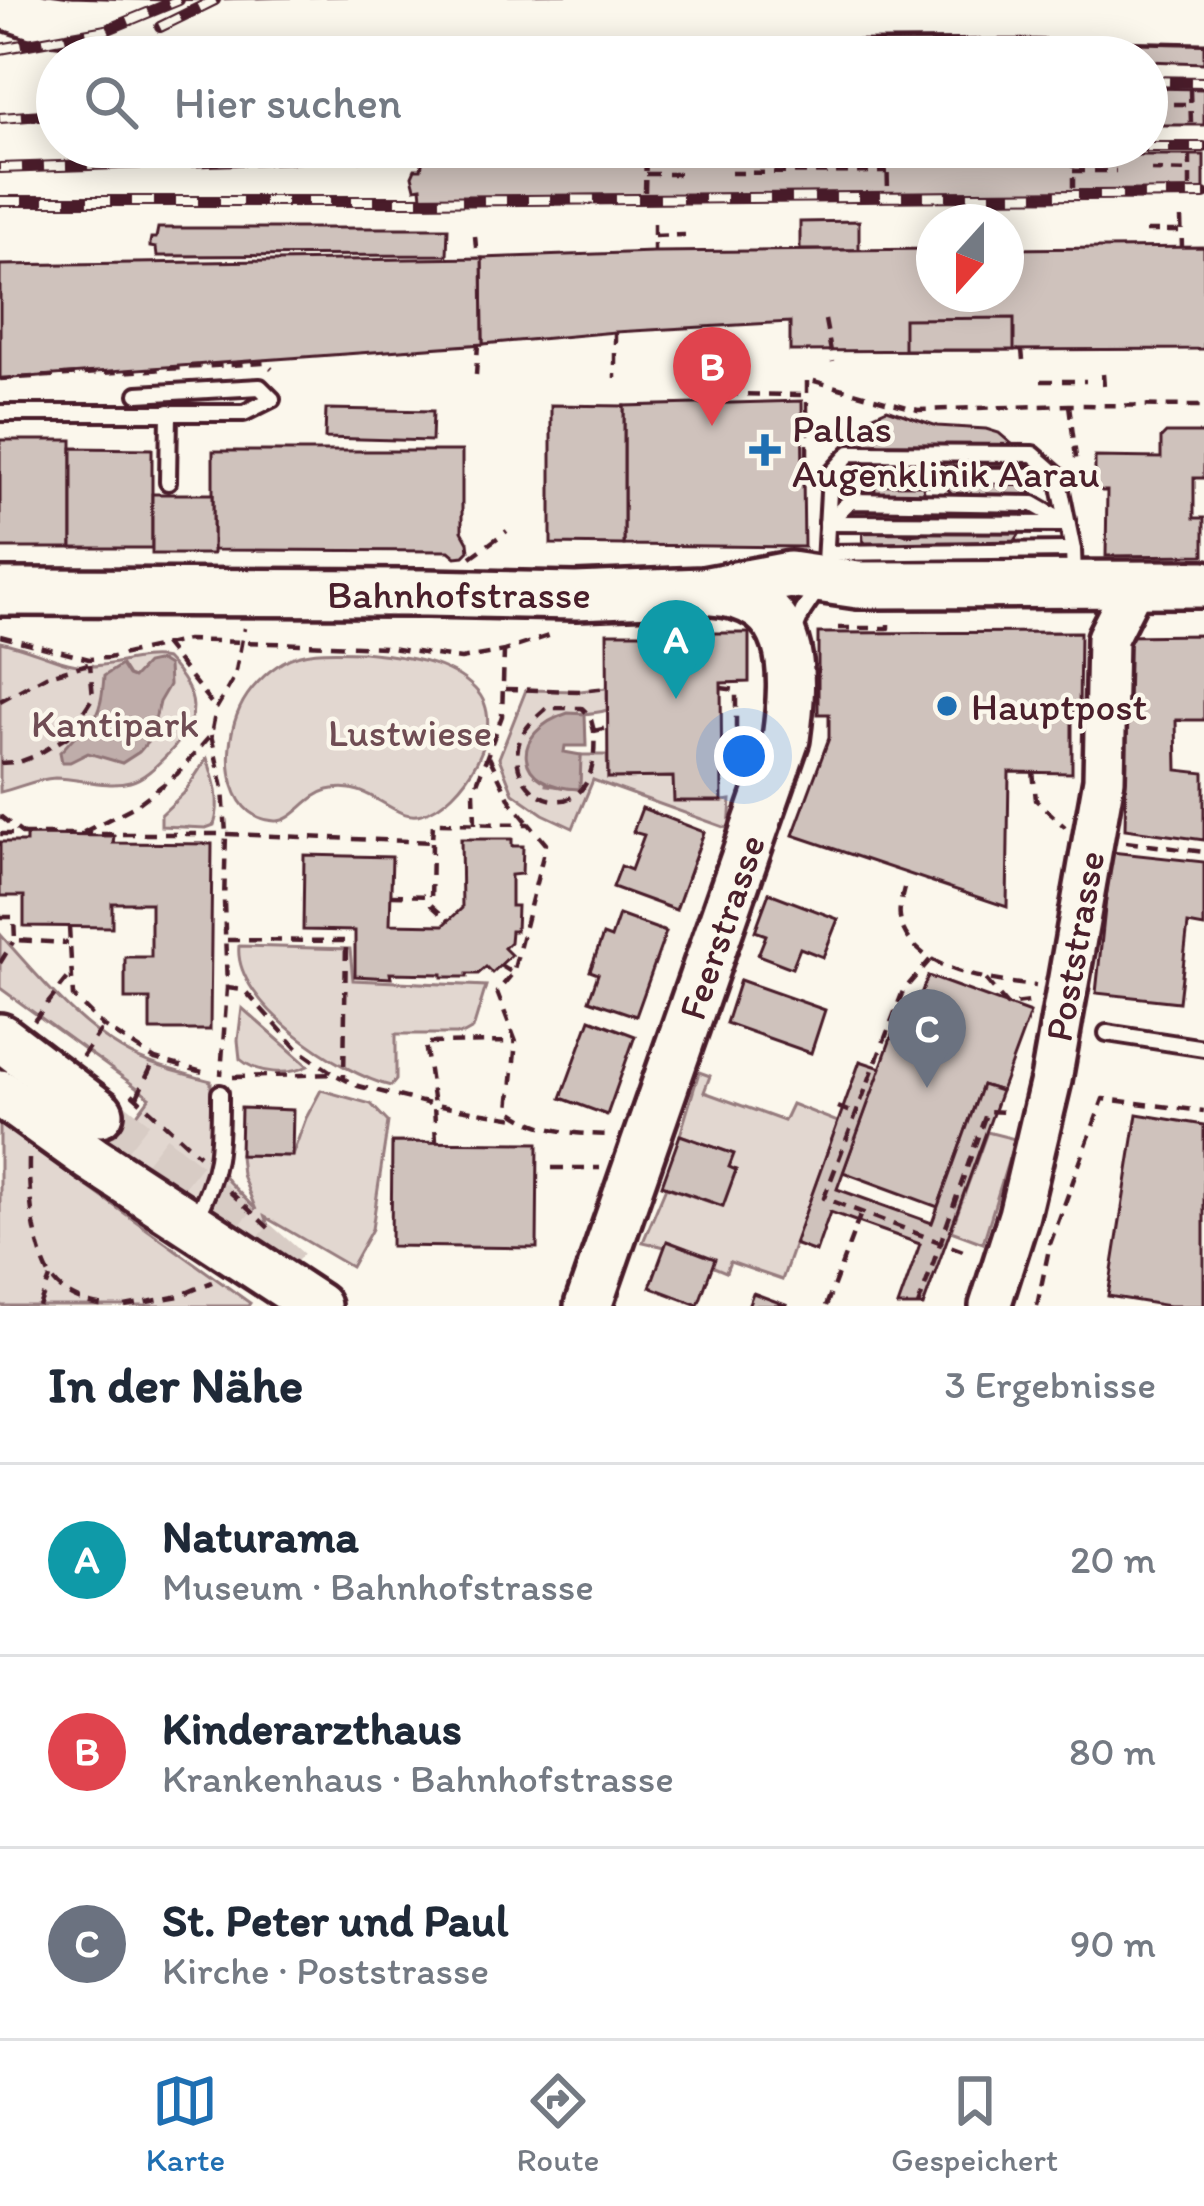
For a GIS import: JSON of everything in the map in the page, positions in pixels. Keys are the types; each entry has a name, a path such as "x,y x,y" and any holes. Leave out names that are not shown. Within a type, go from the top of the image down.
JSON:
{"main road":[{"path":"1,3 39,17 69,21 185,16 412,20 640,10 1037,8 1204,19"},
{"name":"Bahnhofstrasse","path":"0,592 576,596 703,591 825,566 858,585 1073,568 1134,585 1204,584"},
{"name":"Poststrasse","path":"990,1306 1019,1215 1051,1080 1083,836 1104,779 1107,638 1134,585"},
{"path":"703,591 752,600 789,648"},
{"name":"Feerstrasse","path":"588,1306 632,1154 786,740 789,648"},
{"path":"17,1030 109,1098"},
{"path":"0,1093 92,1159 293,1286"}],"lane":[{"path":"412,20 425,6 561,2"},
{"path":"0,412 244,412 272,399 260,387 138,394"},
{"path":"168,482 170,412"},
{"path":"789,648 825,566 830,475 1058,476 1073,568"},
{"path":"827,523 1068,524"},
{"path":"1107,1034 1204,1048"},
{"path":"192,1222 216,1172 220,1085"}],"path":[{"path":"1190,90 1191,123"},
{"path":"1168,104 1191,104"},
{"path":"1190,155 1190,187"},
{"path":"645,192 646,168"},
{"path":"887,168 888,190"},
{"path":"1151,170 1190,171"},
{"path":"1073,188 1072,171 1116,171"},
{"path":"731,173 887,172"},
{"path":"646,174 686,174"},
{"path":"1181,218 1182,247"},
{"path":"654,223 654,252"},
{"path":"1146,231 1181,231"},
{"path":"475,236 477,258"},
{"path":"654,236 686,236"},
{"path":"824,320 833,362"},
{"path":"615,332 615,379"},
{"path":"476,376 478,344"},
{"path":"1022,350 1023,360"},
{"path":"1103,374 1104,387"},
{"path":"807,491 807,379 918,410 1204,406"},
{"path":"1041,381 1086,381"},
{"path":"726,394 807,395"},
{"path":"466,560 507,531"},
{"path":"220,1085 227,988 226,834 223,788 211,735 216,709 235,676 246,592"},
{"path":"838,628 888,628 888,614"},
{"path":"0,701 46,676 89,662 188,640 384,646 461,659 504,651 552,634"},
{"path":"0,637 89,662"},
{"path":"164,644 216,709"},
{"path":"475,824 474,791 502,716 504,651"},
{"path":"0,764 34,756 67,737 93,697 89,662"},
{"path":"503,689 607,688"},
{"path":"722,688 736,690 736,787"},
{"path":"547,708 582,709 590,716 594,731 596,755 579,794 570,800 543,797 526,785 517,765 520,740 547,708"},
{"path":"594,731 607,728"},
{"path":"80,834 158,790 211,735"},
{"path":"488,754 503,788 546,844 513,974 496,992 516,1042 508,1109 521,1119"},
{"path":"1033,771 1036,800 1083,836 1204,852"},
{"path":"0,816 23,834"},
{"path":"449,921 431,905 433,824 529,824"},
{"path":"0,834 226,834 432,842"},
{"path":"904,888 900,924 930,960 986,980 1047,988"},
{"path":"391,895 431,896"},
{"path":"0,917 14,917 15,940 0,963"},
{"path":"69,926 73,996 103,1026 155,1060 220,1085 334,1074"},
{"path":"15,940 70,944"},
{"path":"225,940 346,940 344,1079"},
{"path":"930,960 903,991 824,1198 972,1254"},
{"path":"500,964 513,974"},
{"path":"17,1030 71,974"},
{"path":"986,980 1007,1005 1029,1002"},
{"path":"227,988 244,990 298,1049 358,1086 574,1134 629,1135 632,1154 552,1168"},
{"path":"82,1057 103,1026"},
{"path":"436,1142 425,1043 516,1042"},
{"path":"109,1098 154,1113 216,1172 293,1286"},
{"path":"1037,1306 1049,1244 1103,1099 1204,1111"},
{"path":"838,1107 855,1114"},
{"path":"917,1306 987,1111 1026,1112"},
{"path":"29,1141 28,1180 50,1278 70,1295 107,1306"},
{"path":"826,1306 861,1213"},
{"path":"125,1306 179,1295 228,1276"},
{"path":"39,1306 50,1278"}],"green space":[{"name":"Kantipark","path":"0,642 86,666 166,659 191,695 187,729 155,767 130,782 55,778 0,792"},
{"name":"Lustwiese","path":"364,652 437,666 475,689 485,704 488,722 485,741 466,779 438,807 422,814 401,812 343,788 320,793 282,820 257,817 236,793 229,758 234,723 248,695 270,671 292,658"},
{"path":"607,688 607,710 556,717 546,785 579,789 581,755 607,755 608,778 673,777 722,801 731,800 729,829 593,780 573,828 513,793 499,758 526,690"},
{"path":"207,758 217,800 214,825 161,826 161,815 184,793"},
{"path":"0,934 67,1007 105,1038 148,1062 211,1081 211,1154 228,1181 256,1210 242,1175 240,1155 292,1156 321,1090 371,1104 388,1122 372,1229 351,1267 265,1217 280,1245 276,1250 111,1150 150,1097 0,988"},
{"path":"239,946 350,949 353,980 486,986 473,1029 464,1034 396,1034 396,1080 391,1086 319,1051 271,1012 242,968"},
{"path":"242,1008 308,1066 273,1072 240,1059"},
{"path":"699,1072 710,1076 704,1092 784,1121 792,1104 838,1122 782,1280 730,1262 726,1272 643,1242 666,1187 722,1206 736,1171 729,1167 733,1154 680,1135"},
{"path":"0,1124 250,1303 248,1306 0,1306"},
{"path":"987,1132 1015,1139 983,1243 951,1231"}],"shaded area":[{"path":"160,661 168,666 169,685 159,702 151,738 139,752 122,763 88,753 62,762 60,752 97,714 104,676 121,665 133,678 146,664"},
{"path":"568,713 585,714 586,746 565,746 564,752 581,755 580,789 541,779 526,758 535,733"}],"building":[{"path":"1168,42 1204,42 1204,63 1168,62"},
{"path":"1168,88 1204,89 1204,125 1168,125"},
{"path":"1168,155 1204,155 1204,190 422,197 412,176 415,169 1168,168"},
{"path":"859,221 859,250 800,250 800,222"},
{"path":"158,228 448,228 447,255 157,256 150,243"},
{"path":"1204,247 1204,349 790,351 790,322 483,344 482,258 916,249 916,312 1024,312 1024,249"},
{"path":"482,258 483,344 0,379 0,265"},
{"path":"1014,318 1014,350 904,350 904,319"},
{"path":"802,401 804,547 624,545 624,406"},
{"path":"551,405 624,406 624,545 551,544"},
{"path":"326,409 433,411 432,441 325,438"},
{"path":"887,409 937,426 999,433 1019,450 1028,469 1031,499 1024,527 1009,550 970,567 913,567 869,549 862,527 875,489 858,456 858,429 865,419","holes":["908,456 935,456 946,487 955,497 1001,510 1000,520 935,523 920,534 900,531 898,521 918,508 924,492 922,480 908,467"]},
{"path":"1166,433 1204,433 1204,478 1194,478 1194,518 1204,518 1204,555 1106,556 1107,491 1095,484 1095,457 1161,458 1161,438"},
{"path":"0,440 72,440 72,548 0,548"},
{"path":"72,448 152,449 152,548 72,548"},
{"path":"213,451 462,451 462,531 469,551 456,557 449,551 213,550"},
{"path":"152,494 213,494 213,554 152,554"},
{"path":"1080,632 1072,773 1009,772 1007,907 793,835 829,738 829,714 818,714 818,633"},
{"path":"607,633 749,633 749,682 721,683 722,801 674,801 673,777 608,778"},
{"path":"1204,635 1204,720 1176,720 1177,770 1204,773 1204,840 1125,829 1121,636"},
{"path":"642,808 704,832 676,910 613,887 621,866 631,870 644,835 633,832"},
{"path":"26,835 114,836 113,843 212,844 210,1030 150,1030 150,999 125,999 125,957 151,957 151,903 112,903 112,927 24,926 24,896 0,896 0,842 26,842"},
{"path":"461,839 512,839 512,846 523,846 522,874 511,875 516,931 511,931 504,948 511,955 492,973 486,967 467,977 355,976 355,931 303,930 304,855 392,857 390,924 444,925 462,908"},
{"path":"1111,852 1204,862 1204,927 1188,924 1179,1002 1096,993"},
{"path":"769,893 838,919 823,957 800,948 792,968 758,955 766,935 755,931"},
{"path":"619,915 666,932 636,1016 589,1000 598,974 590,971 603,935 611,938"},
{"path":"928,976 1030,1013 1001,1091 982,1085 938,1207 843,1172 900,1013 912,1017"},
{"path":"740,980 825,1010 811,1053 726,1023"},
{"path":"590,1019 635,1036 607,1115 561,1098"},
{"path":"860,1061 881,1068 837,1189 932,1223 982,1085 1001,1091 923,1306 898,1306 920,1244 830,1212 816,1252 794,1244"},
{"path":"241,1108 293,1110 292,1156 240,1155"},
{"path":"1137,1114 1204,1125 1204,1306 1169,1306 1108,1296"},
{"path":"680,1135 734,1154 729,1167 736,1170 723,1206 662,1185"},
{"path":"392,1142 538,1143 537,1248 391,1246"},
{"path":"667,1241 715,1259 698,1305 650,1287"},
{"path":"753,1293 788,1306 748,1306"}],"tunnel":[{"path":"100,1113 295,1276"}],"railway":[{"path":"73,36 106,30 179,0"},
{"path":"160,27 215,0"},
{"path":"0,49 36,43"},
{"path":"1168,81 1204,82"},
{"path":"0,118 36,115"},
{"path":"1168,147 1204,147"},
{"path":"0,168 36,167"},
{"path":"0,201 1204,194"}],"place":[{"name":"Kinderarzthaus","path":"712,426"},
{"name":"Pallas Augenklinik Aarau","path":"765,450"},
{"name":"Naturama","path":"676,699"},
{"name":"Hauptpost","path":"947,706"},
{"name":"St. Peter und Paul","path":"927,1088"}]}
